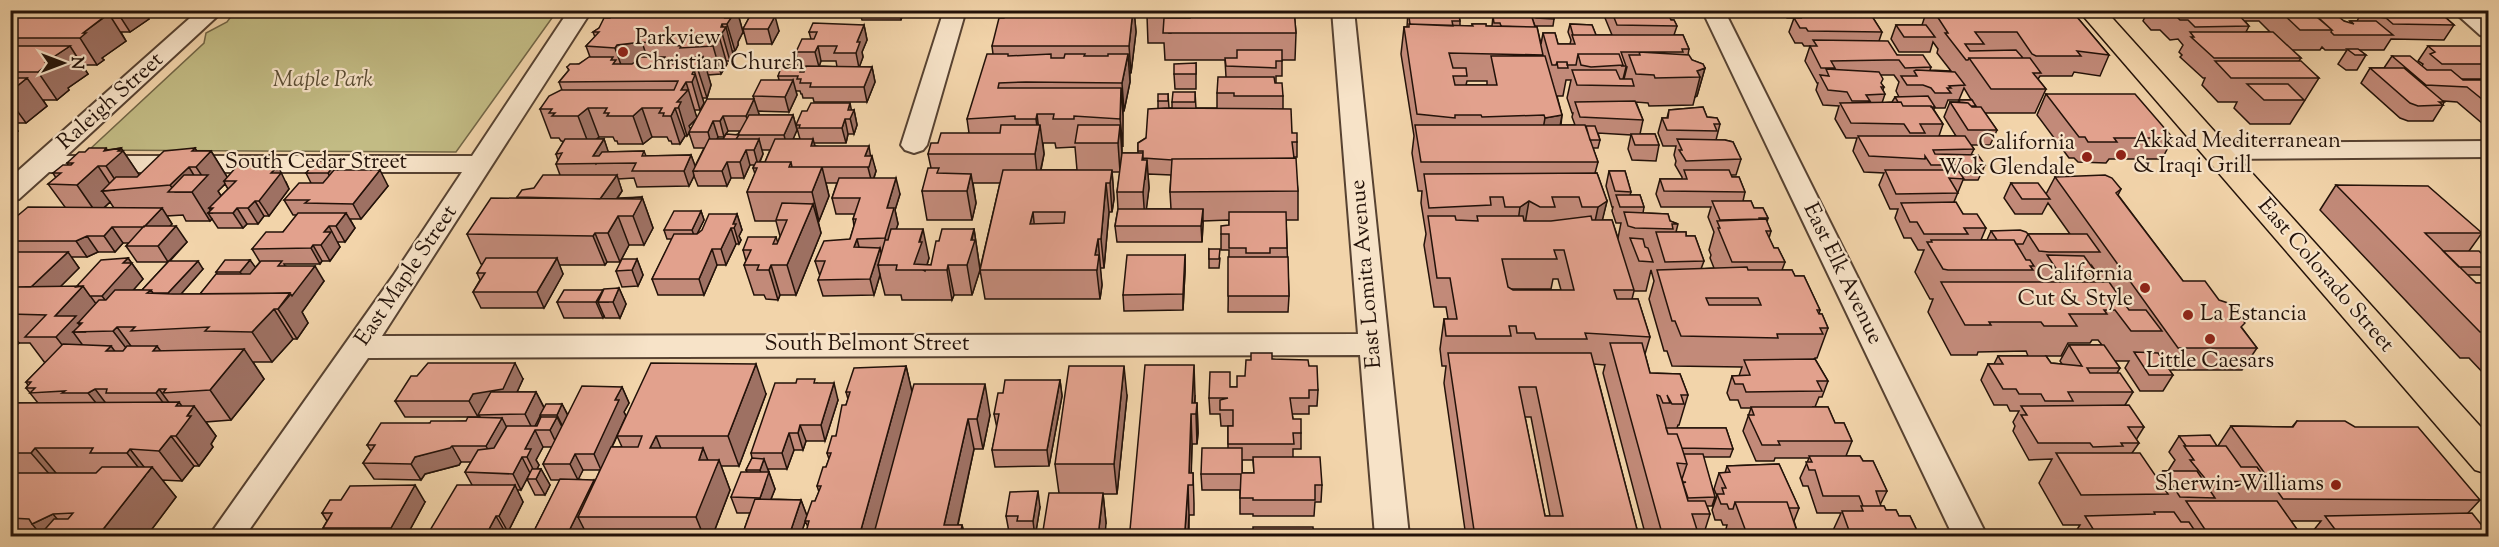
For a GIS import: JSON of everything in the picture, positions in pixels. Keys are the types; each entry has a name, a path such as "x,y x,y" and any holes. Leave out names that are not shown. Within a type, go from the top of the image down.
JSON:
{"main road":[{"name":"East Colorado Street","path":"2091,10 2488,460"}],"street":[{"name":"Raleigh Street","path":"10,193 213,10"},
{"name":"East Maple Street","path":"226,537 360,347 482,164 548,56 581,10"},
{"path":"914,145 955,10"},
{"name":"East Lomita Avenue","path":"1343,10 1392,537"},
{"name":"East Elk Avenue","path":"1713,10 1970,537"},
{"path":"2463,10 2488,30"},
{"path":"2216,151 2488,149"},
{"name":"South Cedar Street","path":"42,164 482,164"},
{"name":"South Belmont Street","path":"360,347 1374,344"}],"green space":[{"name":"Maple Park","path":"235,11 557,11 456,152 89,150 204,43 206,33 227,22"}],"building":[{"path":"12,10 53,11 50,14 10,14"},
{"path":"76,10 132,10 121,18 112,18 109,13 72,14"},
{"path":"610,10 733,10 724,18 731,18 727,24 722,24 721,27 726,27 722,33 715,33 713,36 719,36 713,46 680,48 681,46 642,42 617,45 615,48 586,46 599,32 593,32 599,28 604,18 610,18 612,15 608,15"},
{"path":"1006,10 1133,10 1129,46 992,46 999,18 1004,18"},
{"path":"1147,10 1169,10 1169,16 1147,16"},
{"path":"1190,10 1294,10 1296,33 1163,33 1164,18 1190,18"},
{"path":"1408,10 1458,10 1460,21 1452,21 1453,26 1410,24"},
{"path":"1533,10 1552,10 1554,19 1536,18"},
{"path":"1611,10 1666,10 1677,26 1617,25"},
{"path":"1796,10 1868,10 1882,32 1808,31 1806,28 1800,28 1794,18 1801,18"},
{"path":"1933,10 2071,10 2109,55 2077,51 2081,56 2036,56 2032,54 2017,32 1975,32 1984,44 1965,44 1970,51 2016,50 2023,58 1969,58 1966,60 1945,33 1948,33"},
{"path":"2170,10 2234,10 2249,26 2195,27 2188,20 2180,20"},
{"path":"2279,10 2310,10 2332,30 2300,30"},
{"path":"2365,10 2437,10 2454,25 2393,24 2386,18 2372,16"},
{"path":"1496,11 1530,11 1535,27 1501,26 1500,23 1494,23 1493,16 1497,16"},
{"path":"2311,12 2333,12 2344,21 2354,24 2350,21 2376,21 2393,35 2334,35 2332,30"},
{"path":"109,13 83,33 86,33 80,38 10,38 10,14"},
{"path":"750,16 775,16 768,29 743,29"},
{"path":"813,23 864,25 857,42 860,42 856,53 834,53 837,46 818,46 815,52 796,52 802,39 814,39 817,32 809,32"},
{"path":"1409,24 1473,26 1472,24 1486,24 1486,26 1537,27 1543,55 1449,53 1453,68 1466,68 1467,76 1453,76 1455,85 1497,85 1491,56 1545,56 1562,115 1545,118 1544,115 1482,117 1481,115 1455,115 1455,118 1417,114 1404,27 1409,27"},
{"path":"1570,24 1592,25 1596,35 1573,35"},
{"path":"1896,25 1926,25 1935,37 1904,37"},
{"path":"2190,32 2273,32 2301,58 2214,58 2191,37 2194,37"},
{"path":"1543,33 1555,33 1558,44 1575,44 1572,35 1683,35 1689,49 1682,49 1683,52 1621,52 1626,66 1621,66 1623,65 1619,54 1578,54 1576,65 1557,62 1556,65 1552,65"},
{"path":"1813,40 1888,41 1897,55 1923,55 1931,67 1905,68 1899,60 1887,60 1831,61 1835,68 1821,68 1810,46 1817,46"},
{"path":"10,46 70,46 46,62 50,62 38,72 10,72"},
{"path":"2428,46 2482,46 2488,51 2488,64 2442,64 2430,54 2435,52"},
{"path":"2347,49 2358,49 2366,55 2355,55"},
{"path":"1237,50 1282,50 1282,61 1276,61 1276,68 1226,66 1225,58 1237,58"},
{"path":"1639,52 1689,55 1692,60 1703,64 1705,68 1697,71 1700,77 1655,78 1654,75 1636,74 1629,55 1640,55"},
{"path":"987,54 1008,54 1008,56 1051,54 1051,58 1064,58 1065,54 1108,56 1108,54 1128,54 1122,83 999,83 998,88 1121,88 1120,119 1074,116 1074,119 1053,119 1054,114 1037,114 1036,119 1015,119 1015,116 967,119"},
{"path":"1578,54 1619,54 1623,65 1591,67 1581,65"},
{"path":"2392,56 2410,56 2427,70 2451,70 2463,80 2488,80 2488,104 2467,87 2426,85"},
{"path":"589,57 613,57 611,60 616,60 613,64 632,64 641,57 665,57 664,60 668,60 666,64 687,64 695,57 703,57 698,70 694,70 692,74 695,75 692,82 686,82 681,90 688,90 677,102 681,102 671,116 663,116 664,113 659,113 662,108 642,108 633,116 607,116 609,113 604,113 607,108 588,108 578,116 552,116 555,113 549,113 552,109 540,109 549,96 561,90 674,90 678,81 559,82 569,70 567,67 570,64 579,64"},
{"path":"1969,58 2030,58 2041,73 2033,73 2046,89 1991,89"},
{"path":"2215,61 2301,61 2319,78 2231,78"},
{"path":"1557,62 1567,62 1568,68 1558,68"},
{"path":"1196,63 1196,74 1174,74 1174,64"},
{"path":"782,65 802,65 800,72 804,72 806,66 872,67 864,87 810,87 811,83 800,83 801,79 797,79 798,76 778,76"},
{"path":"2370,68 2404,68 2444,102 2439,102 2443,105 2418,106 2410,103"},
{"path":"1826,69 1879,72 1883,79 1881,83 1884,87 1881,87 1885,94 1866,95 1870,101 1852,101 1847,92 1828,90 1820,75 1829,76"},
{"path":"1572,70 1616,70 1620,79 1632,79 1634,86 1577,85"},
{"path":"1914,71 1955,72 1965,85 1949,86 1951,88 1947,88 1951,93 1935,93 1931,88 1923,85 1907,85 1901,76 1917,76"},
{"path":"1218,77 1274,77 1275,83 1282,83 1283,96 1234,96 1234,93 1217,93"},
{"path":"10,78 27,78 10,92"},
{"path":"761,80 793,80 785,97 753,96"},
{"path":"2247,84 2288,84 2304,100 2264,100"},
{"path":"1173,92 1195,92 1195,102 1172,102"},
{"path":"1158,94 1168,94 1168,101 1158,101"},
{"path":"2046,94 2135,94 2173,138 2114,138 2117,142 2088,142 2085,137 2079,137"},
{"path":"1928,96 1935,107 1903,106 1895,97"},
{"path":"707,99 754,99 746,116 723,116 720,121 713,121 708,132 689,132"},
{"path":"1959,100 1972,100 1976,106 1971,106"},
{"path":"1635,101 1643,120 1580,117 1575,102"},
{"path":"1901,102 1903,106 1931,106 1943,124 1920,124 1925,133 1910,133 1904,124 1851,123 1840,103"},
{"path":"1950,102 1968,103 1972,107 1981,107 1997,130 1968,130"},
{"path":"811,103 850,103 848,110 854,110 850,119 845,119 842,128 799,128 800,125 796,125 802,111 807,111"},
{"path":"1703,107 1707,117 1717,118 1720,124 1714,124 1717,131 1667,130 1662,118 1668,118 1669,110"},
{"path":"1148,109 1291,109 1292,133 1297,133 1297,142 1292,142 1294,158 1172,160 1143,158 1143,151 1138,151 1138,143 1146,138"},
{"path":"749,115 793,115 784,135 738,135"},
{"path":"1001,125 1040,125 1035,154 928,154 931,143 938,143 941,133 1000,133"},
{"path":"1078,125 1120,125 1118,143 1075,143"},
{"path":"1415,125 1585,125 1598,162 1421,162"},
{"path":"1586,126 1595,126 1600,140 1590,140"},
{"path":"726,134 739,135 736,139 723,139"},
{"path":"1631,134 1655,134 1659,145 1635,145"},
{"path":"1858,136 1965,136 1974,149 1933,150 1935,154 1978,155 1985,165 1931,165 1925,156 1925,159 1869,156"},
{"path":"565,139 604,139 593,156 599,156 602,152 644,151 642,156 691,155 684,171 632,171 636,163 556,164 562,153 556,154"},
{"path":"709,139 759,139 754,150 746,150 740,162 727,162 722,171 693,171"},
{"path":"775,139 813,139 811,146 869,146 865,156 872,156 869,167 792,167 791,162 765,162"},
{"path":"1677,139 1733,142 1741,159 1686,161 1679,150 1682,150"},
{"path":"89,148 106,148 104,151 121,148 118,151 123,151 106,166 98,166 77,185 48,184 61,173 53,173 63,165 71,165 73,163 67,163 79,152 85,152"},
{"path":"195,148 192,151 211,151 196,167 189,167 170,185 102,191 116,177 137,177 164,151"},
{"path":"1122,153 1143,153 1142,160 1147,160 1143,192 1117,192"},
{"path":"1296,158 1298,191 1170,192 1172,159"},
{"path":"316,161 338,161 328,173 306,173"},
{"path":"756,162 791,162 789,167 822,167 812,192 747,192 757,168 753,168"},
{"path":"237,166 278,166 271,173 281,173 259,201 255,201 248,208 237,208 233,213 208,213 213,208 209,208 236,181 224,181"},
{"path":"928,168 939,168 937,173 971,174 967,191 922,191"},
{"path":"334,170 380,170 353,204 284,200 299,183 323,183"},
{"path":"1003,170 1112,170 1110,183 1106,183 1101,239 1098,239 1095,255 1099,255 1097,270 980,270","holes":["1033,212 1065,212 1064,223 1030,224"]},
{"path":"1684,170 1729,170 1732,177 1739,177 1745,192 1664,191 1660,179 1687,179"},
{"path":"1885,170 1958,170 1964,179 1949,178 1958,193 1896,194"},
{"path":"1609,171 1625,171 1631,192 1615,191"},
{"path":"1597,173 1607,201 1598,207 1582,207 1579,197 1552,197 1555,207 1540,207 1529,201 1520,207 1505,207 1503,197 1490,197 1491,205 1429,208 1424,174"},
{"path":"184,175 208,175 192,192 168,192"},
{"path":"543,175 617,175 600,199 517,197 522,190 534,188"},
{"path":"2105,175 2112,178 2121,189 2116,193 2183,281 2205,281 2219,300 2231,304 2245,323 2241,327 2257,348 2178,348 2055,177"},
{"path":"839,178 896,178 887,208 894,208 885,238 857,239 854,247 880,248 870,279 818,280 825,261 815,261 824,241 850,239 856,219 853,219 860,198 832,198"},
{"path":"2011,183 2038,183 2050,199 2022,199"},
{"path":"2336,185 2428,186 2482,233 2425,233 2476,283 2488,283 2488,332 2480,332"},
{"path":"1616,195 1640,195 1644,207 1620,207"},
{"path":"642,197 641,199 618,199 619,198"},
{"path":"491,198 642,199 633,216 618,216 608,233 595,233 593,236 467,234"},
{"path":"1712,201 1751,201 1754,208 1763,208 1768,218 1720,220"},
{"path":"1956,202 1963,214 1977,214 1986,228 1964,228 1968,234 1924,234 1917,222 1910,222 1901,203"},
{"path":"782,203 813,204 787,265 771,265 769,270 757,270 759,265 744,265 751,250 743,250 748,237 776,237 773,244 777,244 787,220 776,220"},
{"path":"28,207 162,208 144,227 112,227 104,236 87,236 76,241 10,241 10,222"},
{"path":"1118,209 1203,209 1201,226 1115,226"},
{"path":"674,211 701,211 692,230 664,230"},
{"path":"1229,212 1286,212 1287,248 1270,248 1270,253 1246,253 1246,248 1229,248 1229,234 1221,234 1221,226 1229,225"},
{"path":"1624,212 1668,214 1670,221 1678,224 1672,224 1673,229 1635,228 1628,226"},
{"path":"298,213 346,213 336,226 329,226 324,232 331,232 321,245 313,245 311,248 252,249 266,232 283,232"},
{"path":"709,214 737,214 733,224 736,224 734,228 731,228 721,249 712,249 699,279 652,279 674,234 697,234 702,230"},
{"path":"1428,216 1455,216 1456,220 1478,221 1477,216 1523,216 1524,221 1551,221 1591,216 1592,220 1612,220 1634,290 1614,290 1617,299 1638,299 1650,337 1585,333 1587,339 1536,339 1534,333 1517,333 1516,326 1509,326 1511,336 1446,336 1444,319 1457,319 1450,278 1437,278","holes":["1554,250 1564,250 1574,290 1513,290 1508,287 1502,259 1557,259"]},
{"path":"1766,219 1771,231 1766,231 1774,248 1778,248 1785,262 1732,262 1717,221"},
{"path":"144,226 176,226 158,246 126,246"},
{"path":"891,229 923,229 919,242 922,242 914,264 931,265 936,241 939,241 942,229 974,229 971,240 975,240 967,265 948,265 947,270 896,270 897,265 878,265 885,240 888,240"},
{"path":"2020,230 2028,234 2023,244 2016,244 2014,240 1997,240 1991,231"},
{"path":"1656,232 1686,232 1686,236 1695,236 1704,261 1665,262"},
{"path":"2028,234 2087,234 2100,252 2039,251"},
{"path":"1630,238 1643,239 1653,262 1639,261"},
{"path":"1931,240 2014,240 2026,260 2030,260 2034,266 2030,266 2033,270 1943,269 1927,242 1932,242"},
{"path":"1209,249 1220,249 1219,259 1209,259"},
{"path":"2443,251 2479,251 2488,260 2488,267 2459,267"},
{"path":"10,252 68,252 31,287 10,287 15,280 10,280"},
{"path":"1127,255 1185,255 1183,294 1123,295"},
{"path":"2047,255 2084,256 2099,277 2061,276"},
{"path":"1228,257 1288,257 1289,296 1228,296"},
{"path":"128,258 123,263 132,263 102,296 90,296 83,286 76,287 101,260"},
{"path":"486,258 557,258 537,292 473,292 485,273 477,273"},
{"path":"622,259 637,259 632,270 616,271"},
{"path":"225,260 250,260 240,272 216,272"},
{"path":"169,261 198,261 168,293 142,290"},
{"path":"261,261 282,261 278,266 315,266 292,296 290,293 200,294 216,274 250,274"},
{"path":"1747,267 1748,270 1792,270 1795,276 1804,276 1820,310 1817,310 1819,314 1822,314 1828,328 1820,328 1823,334 1777,334 1778,338 1681,336 1675,321 1672,321 1657,270","holes":["1706,298 1758,298 1761,305 1709,305"]},
{"path":"1941,282 2109,282 2129,310 2146,310 2162,331 2131,331 2115,310 2104,310 2107,314 2069,314 2077,326 2044,326 2041,322 1989,322 1991,325 1965,325"},
{"path":"83,286 55,316 76,316 56,337 25,337 46,315 10,314 10,287"},
{"path":"619,288 613,302 598,302 604,289"},
{"path":"115,290 151,290 147,293 173,294 290,293 278,309 274,309 252,332 205,331 209,327 131,331 135,327 117,327 113,331 73,332 99,300 106,300"},
{"path":"564,290 603,290 596,302 557,302"},
{"path":"1610,343 1642,343 1650,373 1680,374 1688,395 1681,395 1684,404 1672,404 1667,395 1670,403 1663,403 1657,395 1668,434 1677,434 1687,464 1677,463 1688,501 1705,501 1710,514 1692,514 1698,533 1737,533 1738,537 1663,537"},
{"path":"63,344 111,346 106,351 123,351 127,346 157,346 153,351 244,349 210,390 163,393 166,389 159,389 156,393 106,393 107,389 95,389 88,393 62,393 65,391 30,393 35,388 26,388 31,382 26,382"},
{"path":"2069,345 2104,345 2120,368 2087,368 2090,373 2120,373 2133,392 2068,392 2073,401 2045,401 2041,394 2019,394 2016,389 2003,389 1988,364 2003,364 1998,356 2046,356 2051,363 2082,366"},
{"path":"2134,352 2158,353 2173,375 2149,375"},
{"path":"1251,353 1272,353 1272,359 1308,360 1309,366 1317,366 1318,390 1309,390 1309,398 1290,398 1293,419 1301,419 1301,433 1293,433 1294,444 1228,444 1228,426 1233,426 1233,410 1220,410 1220,400 1228,398 1209,398 1210,372 1230,372 1230,387 1237,387 1237,376 1245,376 1246,360 1251,360"},
{"path":"1448,353 1591,353 1639,537 1475,537","holes":["1519,387 1536,387 1563,516 1545,516"]},
{"path":"1815,359 1828,381 1817,381 1822,391 1746,392 1743,384 1735,384 1732,376 1750,375 1744,360"},
{"path":"428,363 515,363 503,389 473,394 469,401 395,401 411,376 417,376"},
{"path":"651,363 756,364 728,436 656,436 650,448 703,448 699,460 719,460 696,517 578,517 611,447 638,447 642,436 617,436"},
{"path":"1145,365 1194,365 1192,403 1197,403 1196,414 1191,414 1189,473 1193,473 1193,485 1188,485 1185,530 1190,530 1189,537 1132,537 1133,530 1130,530"},
{"path":"906,366 859,537 800,537 805,536 809,521 805,521 812,501 815,501 821,486 817,486 823,467 826,467 831,453 827,453 832,436 836,436 842,405 846,405 850,392 846,392 854,368"},
{"path":"1069,366 1124,366 1114,464 1055,464"},
{"path":"797,379 815,379 814,383 834,383 821,425 800,425 798,433 789,433 782,453 751,453 775,383 796,383"},
{"path":"1005,380 1060,380 1047,450 992,450 999,414 994,414 998,393 1003,393"},
{"path":"914,384 985,384 977,419 968,419 944,525 962,525 960,537 873,537"},
{"path":"582,386 622,387 615,400 619,400 594,454 575,454 570,464 543,464"},
{"path":"491,392 536,392 525,414 478,415"},
{"path":"179,402 176,406 194,406 187,416 191,416 176,436 171,436 159,451 130,449 127,453 90,453 93,448 35,448 31,453 10,453 10,403"},
{"path":"546,404 562,404 557,415 540,415"},
{"path":"2129,405 2144,427 2128,427 2139,443 2121,443 2123,446 2093,447 2090,443 2038,443 2021,415 2027,415 2021,406"},
{"path":"1751,407 1828,407 1835,423 1844,423 1852,441 1778,441 1780,445 1762,445 1748,415 1754,415"},
{"path":"468,417 502,418 486,446 452,446 415,457 411,464 363,463 375,445 367,445 381,423 466,421"},
{"path":"541,417 557,417 550,430 535,430 525,449 531,449 527,457 522,457 513,474 465,472 478,450 494,448 507,426 537,426"},
{"path":"2297,421 2345,421 2355,427 2418,427 2480,500 2283,499 2231,426 2293,427"},
{"path":"1666,428 1726,428 1733,449 1682,448 1677,434 1668,434"},
{"path":"2210,435 2217,446 2186,446 2179,436"},
{"path":"2184,446 2226,446 2241,467 2257,467 2267,481 2208,482 2190,460 2194,460"},
{"path":"1202,448 1242,448 1242,473 1254,473 1253,457 1320,457 1322,485 1315,485 1315,500 1240,498 1241,474 1201,474"},
{"path":"2056,453 2140,453 2168,494 2081,495"},
{"path":"1684,454 1703,454 1715,497 1688,498 1683,483 1686,482 1682,479 1687,464"},
{"path":"1809,456 1860,456 1863,461 1873,461 1887,491 1876,491 1881,506 1863,506 1859,496 1823,496 1815,470 1809,470 1806,462 1812,462"},
{"path":"752,458 764,459 760,470 746,470"},
{"path":"1779,464 1799,508 1789,508 1787,502 1735,502 1733,509 1729,509 1727,504 1721,504 1717,494 1724,494 1722,488 1726,488 1719,473 1730,472 1727,466"},
{"path":"102,467 152,467 97,537 39,536 54,519 68,519 73,513 53,514 32,524 29,519 10,518 10,473 96,473"},
{"path":"532,469 541,469 536,479 527,479"},
{"path":"2163,471 2197,471 2215,498 2180,497"},
{"path":"741,472 769,472 760,498 731,497"},
{"path":"560,479 594,480 568,533 533,533"},
{"path":"415,485 391,528 323,528 332,513 322,513 330,500 341,500 350,486"},
{"path":"457,485 515,485 499,516 496,516 487,533 484,533 482,537 426,537"},
{"path":"1038,491 1033,521 1017,521 1018,516 1006,516 1010,492"},
{"path":"1049,493 1103,493 1098,537 1042,537"},
{"path":"755,499 801,500 791,530 744,530"},
{"path":"2186,501 2277,501 2301,535 2297,535 2298,537 2210,537"},
{"path":"1735,502 1787,502 1799,537 1748,537"},
{"path":"1861,506 1884,506 1886,510 1896,510 1899,516 1910,516 1920,537 1846,537 1851,536 1842,511 1863,511"},
{"path":"2154,512 2174,512 2181,522 2189,522 2199,537 2098,537 2085,516 2155,514"},
{"path":"2472,513 2488,533 2488,537 2300,536 2340,536 2325,516"},
{"path":"1253,527 1313,527 1314,537 1253,537"},
{"path":"484,533 589,533 587,537 482,537"}],"place":[{"name":"Parkview Christian Church","path":"623,52"},
{"name":"Akkad Mediterranean & Iraqi Grill","path":"2121,155"},
{"name":"California Wok Glendale","path":"2087,157"},
{"name":"California Cut & Style","path":"2145,288"},
{"name":"La Estancia","path":"2188,315"},
{"name":"Little Caesars","path":"2210,339"},
{"name":"Sherwin-Williams","path":"2336,485"}]}
